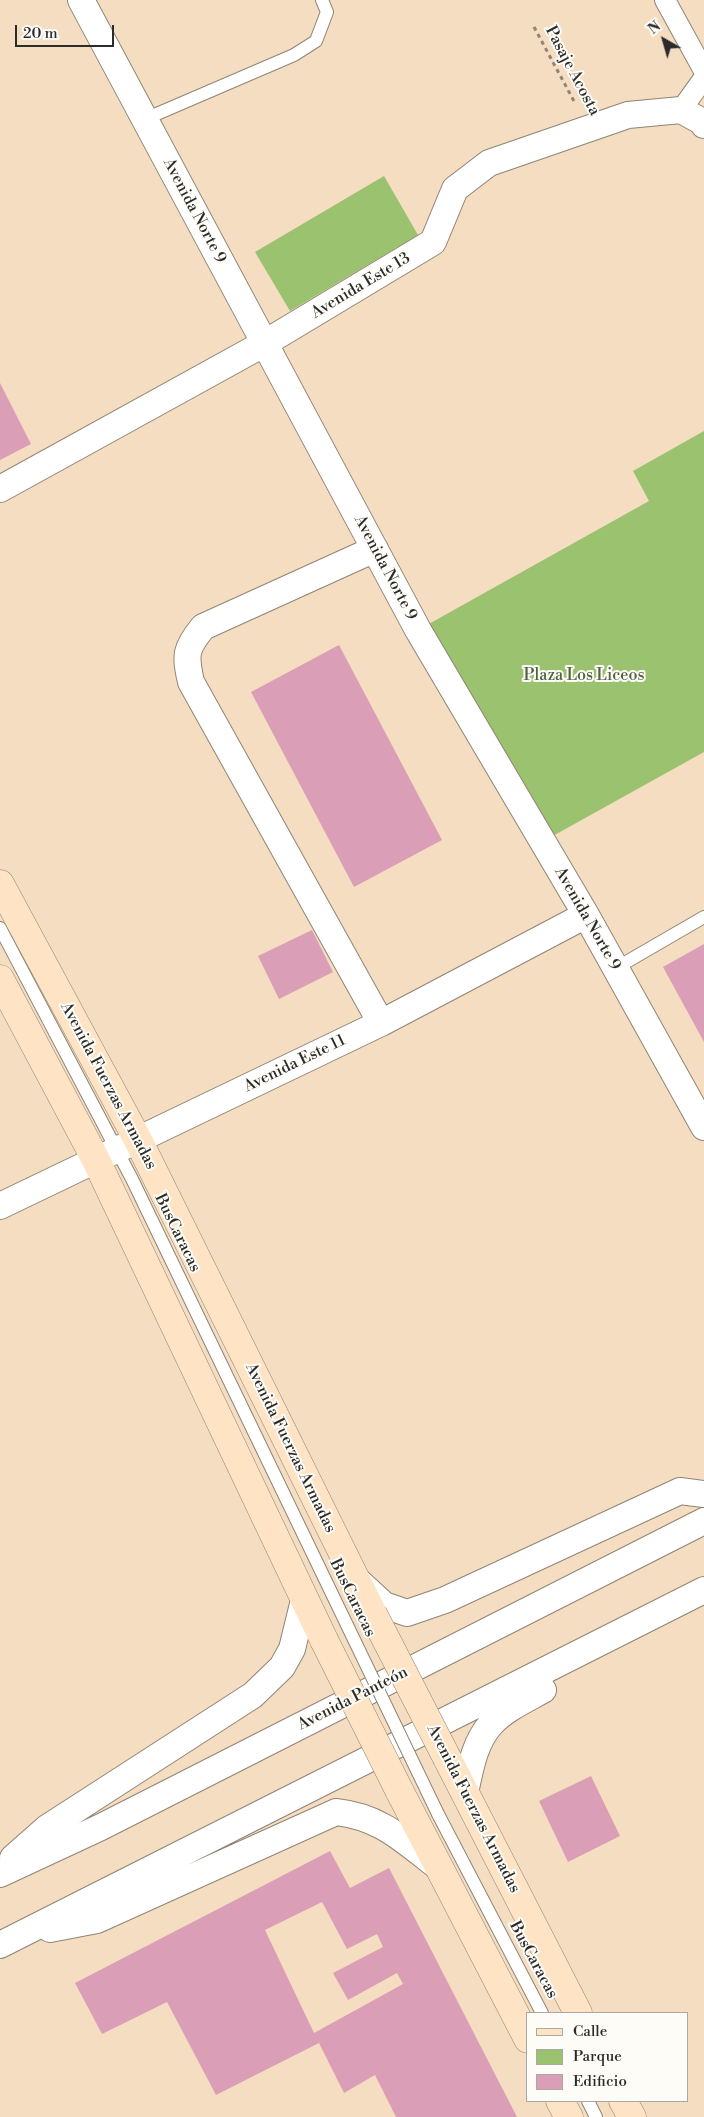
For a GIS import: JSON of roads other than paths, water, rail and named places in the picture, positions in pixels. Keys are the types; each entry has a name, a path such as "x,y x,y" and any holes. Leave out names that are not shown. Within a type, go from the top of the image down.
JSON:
{"main road":[{"name":"Avenida Fuerzas Armadas","path":"0,884 117,1150 304,1600 398,1790 526,2035"},
{"name":"Avenida Fuerzas Armadas","path":"0,979 117,1150 353,1576 577,2012"},
{"path":"561,2102 569,2117"},
{"path":"624,2102 632,2117"}],"street":[{"name":"Avenida Norte 9","path":"81,0 418,630 586,915 704,1127"},
{"path":"665,0 704,71"},
{"path":"704,78 681,110 701,121 704,125"},
{"name":"Avenida Este 13","path":"0,489 265,343 433,242 455,189 488,163 628,115 681,110"},
{"path":"375,549 203,627 191,642 186,659 192,682 380,1023"},
{"name":"Avenida Este 11","path":"0,1206 380,1023 586,915"},
{"path":"353,1576 384,1605 407,1613 445,1600 680,1492 704,1494"},
{"name":"Avenida Panteón","path":"0,1874 101,1827 704,1521"},
{"path":"9,1940 704,1590"},
{"path":"0,1870 47,1828 253,1695 282,1667 292,1649 304,1600"},
{"path":"465,1793 476,1749 491,1724 516,1704 704,1607"},
{"path":"9,1940 97,1920 336,1812 357,1814 387,1828 437,1866"}],"lane":[{"path":"145,119 294,55 316,41 326,12 322,0"},
{"path":"616,968 704,916"},
{"name":"BusCaracas","path":"0,928 117,1150 224,1367 438,1814 541,2012"},
{"path":"588,2102 596,2117"}],"park label":[{"name":"Plaza Los Liceos","path":"584,676"}]}
